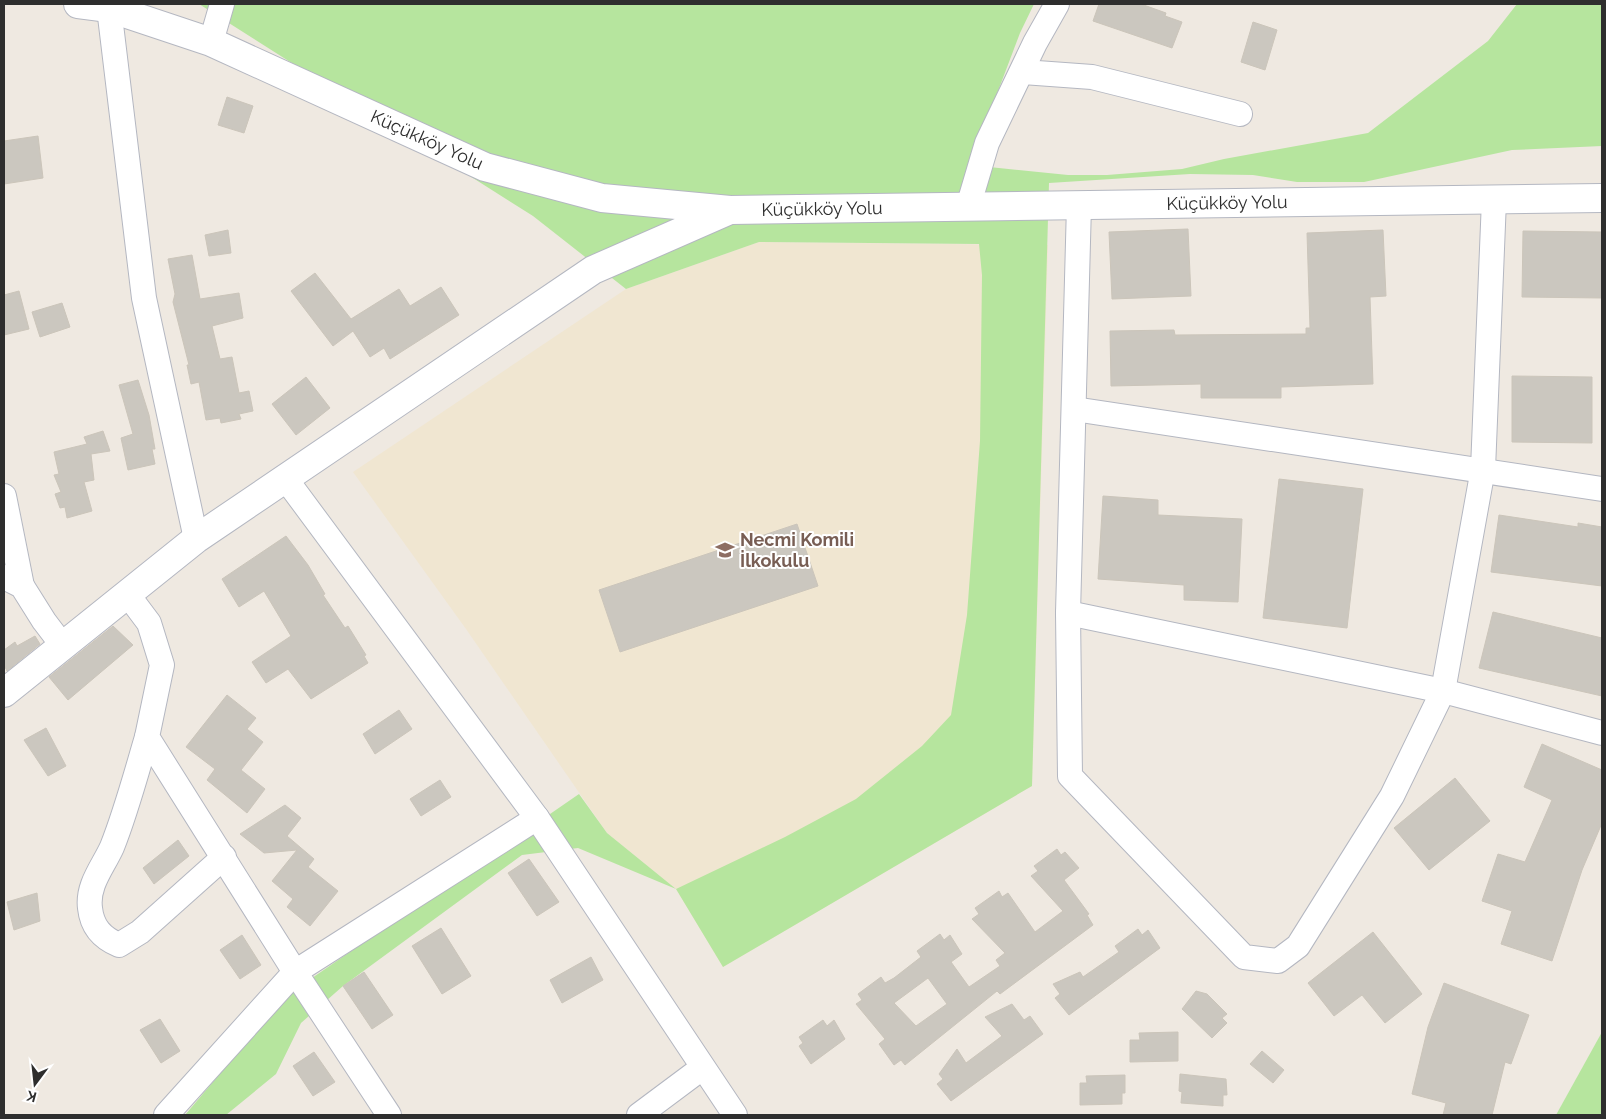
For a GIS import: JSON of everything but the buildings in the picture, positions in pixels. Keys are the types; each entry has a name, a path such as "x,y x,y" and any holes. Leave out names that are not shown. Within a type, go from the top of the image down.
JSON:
{"main road":[{"name":"Küçükköy Yolu","path":"78,4 109,8 211,42 485,167 602,198 730,210 1602,198"},
{"path":"4,693 196,539 593,270 730,210"}],"street":[{"path":"211,42 222,4"},
{"path":"968,207 987,143 1023,72 1035,43 1057,4"},
{"path":"109,8 144,298 196,539"},
{"path":"1023,72 1092,77 1240,114"},
{"path":"1079,205 1068,613 1070,776 1244,957 1278,961 1298,946 1392,796 1443,691 1483,469 1494,200"},
{"path":"1074,409 1602,488"},
{"path":"285,478 537,818 735,1115"},
{"path":"4,496 13,582 62,646"},
{"path":"128,595 149,623 162,665 147,737 112,848 93,884 90,908 96,928 106,940 120,944 140,932 224,857"},
{"path":"1068,613 1443,691 1602,733"},
{"path":"147,737 295,972 389,1115"},
{"path":"166,1115 295,972 537,818"},
{"path":"639,1115 702,1068"}],"shaded area":[{"name":"Necmi Komili İlkokulu","path":"759,242 1048,245 1032,786 723,967 676,889 607,833 466,629 353,472 626,289"}],"green space":[{"path":"199,4 1034,4 1020,33 970,165 1068,175 1107,175 1182,169 1224,159 1368,133 1488,41 1517,4 1602,4 1602,146 1512,150 1364,182 1297,182 1253,175 1190,174 1049,183 1032,786 723,967 676,889 785,837 856,799 922,746 951,715 967,615 980,441 982,275 979,244 759,242 626,289 533,216"},
{"path":"579,794 607,833 676,889 578,848 522,855 343,986 301,1023 276,1074 226,1115 185,1115 286,996"},
{"path":"1602,1032 1602,1115 1556,1115"}],"place":[{"name":"Necmi Komili İlkokulu","path":"725,550"}]}
